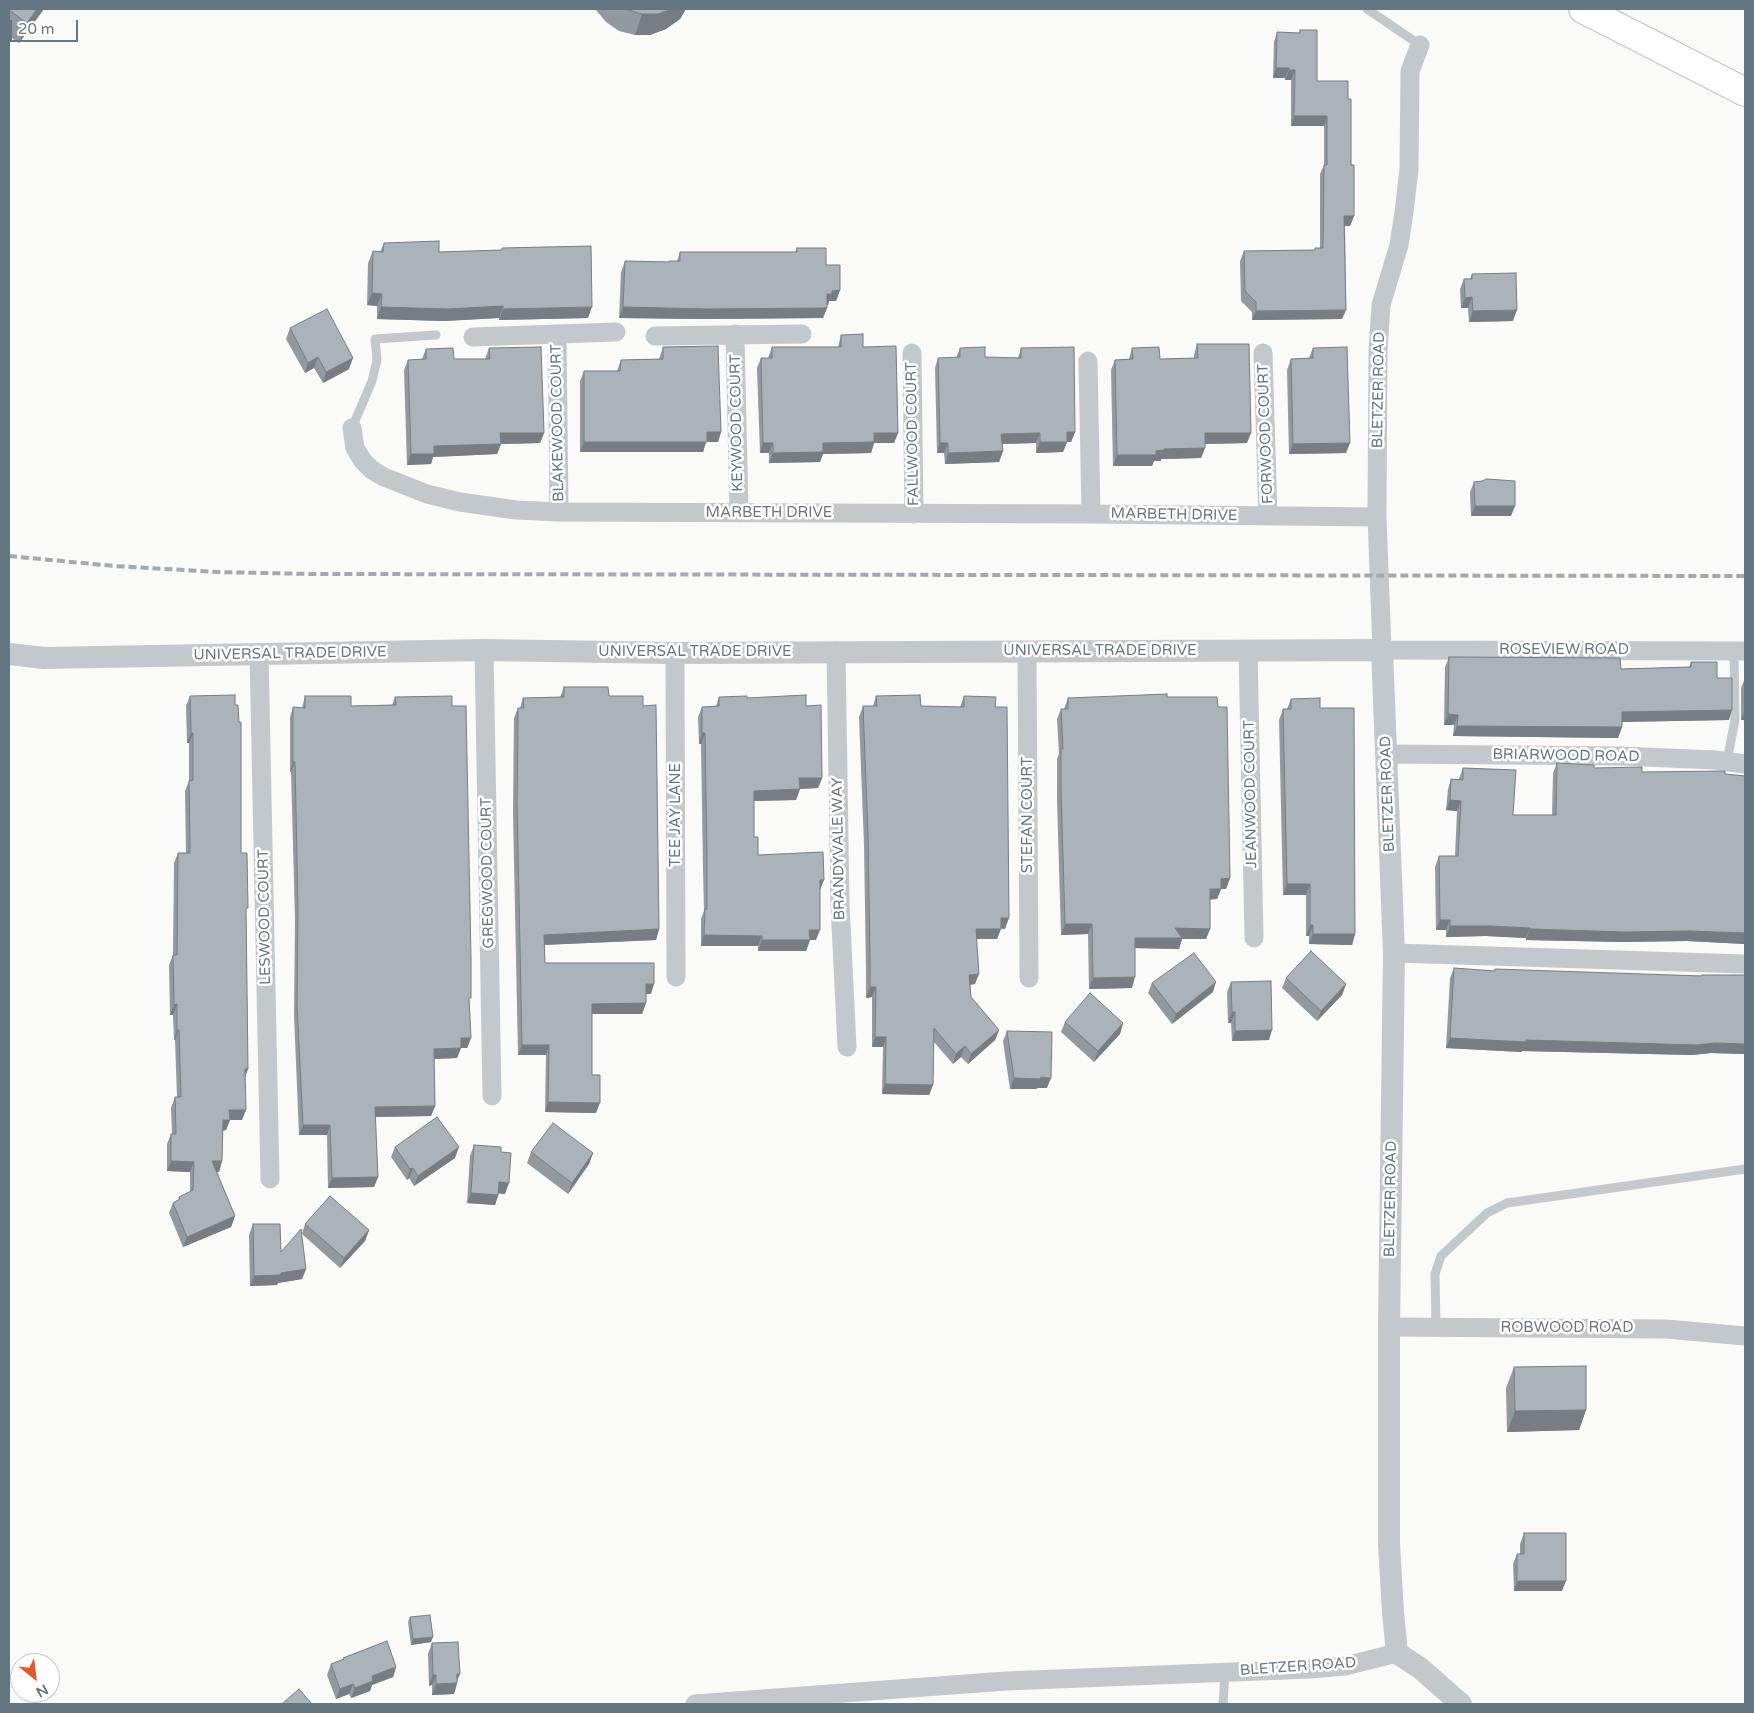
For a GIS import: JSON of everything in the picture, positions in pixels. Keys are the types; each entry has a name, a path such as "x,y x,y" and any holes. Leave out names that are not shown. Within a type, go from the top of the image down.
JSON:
{"highway":[{"path":"1583,9 1745,92"}],"street":[{"name":"BLETZER ROAD","path":"695,1704 1006,1681 1225,1673 1345,1666 1397,1653 1389,1544 1389,1327 1394,953 1377,517 1378,350 1381,305 1399,245 1409,169 1410,71 1420,45"},
{"name":"BLAKEWOOD COURT","path":"473,337 616,332"},
{"name":"BLAKEWOOD COURT","path":"557,334 559,512"},
{"name":"KEYWOOD COURT","path":"735,334 739,512"},
{"name":"KEYWOOD COURT","path":"655,336 802,334"},
{"name":"FALLWOOD COURT","path":"912,353 914,514"},
{"name":"FORWOOD COURT","path":"1264,353 1268,516"},
{"path":"1088,361 1091,514"},
{"name":"MARBETH DRIVE","path":"352,428 356,448 363,461 378,473 403,485 460,502 488,508 559,512 1377,517"},
{"name":"UNIVERSAL TRADE DRIVE","path":"9,654 44,658 484,650 675,653 1382,650"},
{"name":"GREGWOOD COURT","path":"484,650 492,1096"},
{"name":"JEANWOOD COURT","path":"1248,650 1254,938"},
{"name":"ROSEVIEW ROAD","path":"1382,650 1740,651"},
{"name":"BRANDYVALE WAY","path":"836,651 840,904 847,1047"},
{"name":"STEFAN COURT","path":"1027,651 1029,978"},
{"name":"TEE JAY LANE","path":"675,653 676,977"},
{"name":"LESWOOD COURT","path":"259,654 270,1179"},
{"name":"BRIARWOOD ROAD","path":"1387,754 1621,756 1736,763"},
{"path":"1394,953 1745,964"},
{"name":"ROBWOOD ROAD","path":"1389,1327 1666,1329 1745,1336"},
{"path":"1397,1653 1420,1668 1459,1703"}],"lane":[{"path":"1367,9 1420,45"},
{"name":"MARBETH DRIVE","path":"352,428 372,380 378,360 375,339 436,335"},
{"path":"1736,763 1735,720 1740,651"},
{"path":"1436,1327 1435,1274 1441,1256 1487,1213 1507,1203 1745,1169"},
{"path":"1223,1704 1225,1673"}],"building":[{"path":"9,9 37,9 27,23"},
{"path":"625,9 672,9 658,14 642,14"},
{"path":"1300,30 1317,30 1317,81 1348,81 1348,99 1351,99 1351,165 1354,165 1354,216 1344,216 1346,310 1256,311 1256,302 1245,291 1244,251 1315,250 1315,248 1323,248 1324,165 1327,165 1327,116 1294,116 1295,70 1276,68 1277,32 1300,33"},
{"path":"439,241 439,252 502,250 502,248 591,246 592,307 503,309 503,306 448,309 381,307 382,294 372,293 373,251 383,252 384,243"},
{"path":"797,248 826,248 826,265 840,265 840,290 827,294 827,308 707,309 623,307 625,261 680,261 680,252 797,252"},
{"path":"1516,273 1517,310 1473,311 1472,297 1465,298 1464,279 1472,279 1472,274"},
{"path":"327,309 353,358 326,372 318,357 308,363 290,328"},
{"path":"863,334 863,347 896,346 898,433 874,433 874,442 823,443 823,452 773,453 773,443 763,443 761,358 772,358 772,347 841,347 841,335"},
{"path":"1197,344 1249,344 1251,433 1205,433 1205,448 1164,449 1156,451 1156,455 1117,455 1115,360 1133,359 1132,348 1159,347 1160,359 1198,358"},
{"path":"718,346 721,432 707,432 707,442 584,442 584,371 620,371 621,360 663,359 663,347"},
{"path":"541,347 544,433 500,433 501,444 434,446 434,454 411,454 408,360 426,359 426,349 453,348 454,359 490,359 489,348"},
{"path":"985,347 985,357 1021,358 1021,348 1074,347 1075,432 1067,432 1067,442 1040,442 1040,433 1001,434 1003,451 948,453 948,443 940,443 938,358 960,357 960,348"},
{"path":"1347,347 1350,443 1293,444 1291,359 1313,358 1313,348"},
{"path":"1487,479 1515,481 1515,506 1475,506 1474,482"},
{"path":"1449,657 1620,658 1621,669 1691,667 1691,662 1717,662 1717,678 1732,678 1732,710 1622,712 1622,727 1457,726 1458,715 1448,714"},
{"path":"564,687 608,687 609,696 643,696 643,706 656,705 659,929 544,935 545,963 654,963 654,984 646,984 646,1003 592,1004 592,1075 600,1075 600,1103 548,1102 549,1045 522,1045 517,803 518,708 524,708 523,698 564,697"},
{"path":"1167,694 1167,697 1217,697 1218,707 1227,707 1230,878 1221,879 1221,889 1210,889 1210,929 1175,928 1182,938 1135,938 1135,977 1093,978 1092,924 1065,924 1061,790 1061,749 1063,749 1061,709 1068,709 1068,698"},
{"path":"235,695 235,705 238,705 239,722 241,722 241,853 247,853 248,1069 245,1069 246,1110 229,1110 230,1120 223,1120 222,1161 212,1161 235,1216 187,1237 173,1203 180,1199 179,1197 193,1190 194,1162 171,1161 171,1134 176,1134 175,1097 181,1097 177,1004 174,1005 173,955 177,955 178,853 190,853 189,781 193,780 193,733 191,733 190,696"},
{"path":"806,695 806,706 821,705 822,778 799,778 800,789 754,791 754,837 758,837 758,855 823,852 824,880 820,880 820,930 809,930 810,940 762,940 762,936 704,935 705,909 707,909 707,858 705,733 702,733 702,707 719,706 719,697 747,696 747,698"},
{"path":"920,695 921,706 964,707 964,696 996,697 995,707 1007,707 1009,918 1001,918 1001,929 976,929 979,974 969,975 971,997 999,1030 971,1054 965,1046 956,1054 934,1028 933,1085 885,1084 886,1037 875,1037 876,987 870,987 868,834 863,706 877,706 876,696"},
{"path":"305,696 351,696 351,706 396,705 395,697 452,696 452,706 466,706 471,1038 461,1038 461,1048 434,1049 435,1106 375,1107 378,1177 332,1178 330,1125 303,1125 297,1005 298,909 293,707 305,708"},
{"path":"1320,698 1320,708 1354,708 1355,934 1313,934 1313,925 1310,925 1310,884 1287,884 1283,709 1291,709 1291,699"},
{"path":"1557,763 1594,765 1594,768 1642,767 1642,772 1725,771 1725,774 1745,776 1745,933 1690,931 1625,932 1450,926 1450,920 1440,920 1439,856 1458,856 1461,801 1450,800 1451,779 1463,780 1463,768 1516,770 1513,815 1556,815"},
{"path":"1311,951 1346,984 1321,1011 1286,978"},
{"path":"1194,953 1216,982 1176,1014 1152,983"},
{"path":"1454,968 1495,971 1495,969 1702,976 1745,975 1745,1044 1715,1043 1696,1045 1526,1040 1526,1042 1450,1038"},
{"path":"1271,981 1272,1030 1235,1031 1235,1012 1232,1012 1231,982"},
{"path":"1090,993 1123,1023 1098,1051 1065,1022"},
{"path":"1007,1031 1052,1032 1051,1078 1014,1078"},
{"path":"437,1117 459,1147 418,1176 413,1168 410,1169 395,1147"},
{"path":"553,1123 593,1153 572,1183 531,1152"},
{"path":"474,1145 501,1147 501,1152 511,1153 509,1183 499,1182 498,1195 471,1193"},
{"path":"330,1196 369,1230 344,1258 305,1224"},
{"path":"253,1224 280,1224 281,1252 301,1229 306,1269 281,1273 281,1275 254,1276"},
{"path":"1586,1366 1586,1410 1515,1411 1514,1367"},
{"path":"1524,1533 1566,1533 1566,1581 1517,1581 1517,1554 1524,1554"},
{"path":"430,1615 433,1637 413,1639 410,1617"},
{"path":"387,1641 396,1667 372,1676 373,1681 355,1688 353,1684 340,1689 331,1664"},
{"path":"458,1642 460,1674 457,1674 457,1683 436,1684 436,1675 433,1675 432,1643"},
{"path":"299,1689 312,1704 282,1704"}],"railway":[{"path":"9,556 114,566 218,572 312,574 1745,576"}]}
